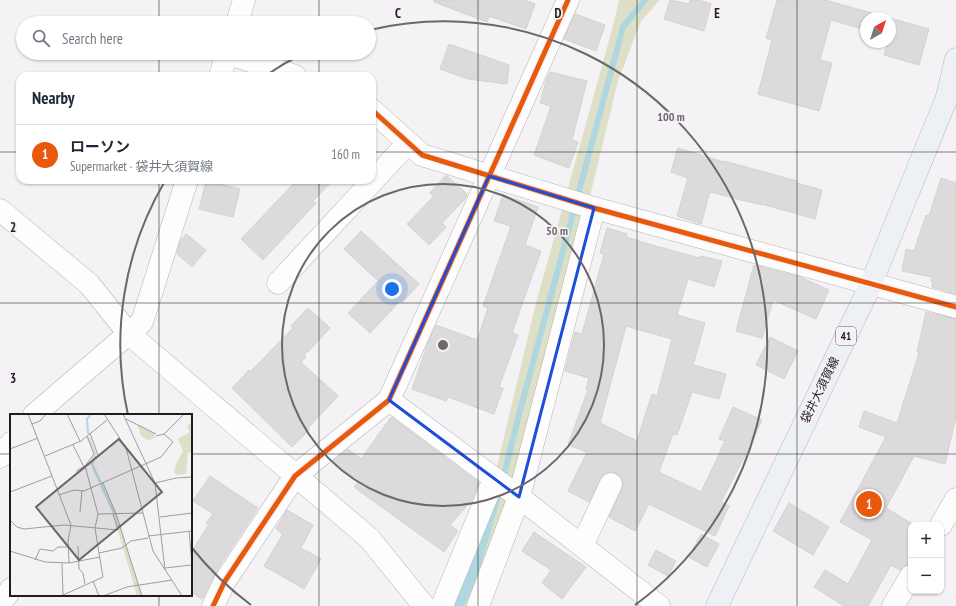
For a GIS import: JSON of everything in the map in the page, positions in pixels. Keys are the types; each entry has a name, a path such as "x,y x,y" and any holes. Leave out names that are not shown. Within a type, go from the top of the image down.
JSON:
{"main road":[{"name":"袋井大須賀線","path":"717,606 871,284 947,97 956,59"}],"street":[{"path":"239,16 244,0"},
{"path":"213,606 225,581 295,476 390,400 568,0"},
{"path":"221,72 225,60"},
{"path":"248,60 283,72"},
{"path":"376,114 422,155 594,208 956,307"},
{"path":"376,177 408,143"},
{"path":"35,414 142,322 186,184"},
{"path":"278,283 370,184"},
{"path":"478,606 520,497 594,208"},
{"path":"0,210 90,284 129,334 369,538 424,606"},
{"path":"390,400 520,497 659,606"},
{"path":"0,457 10,444"},
{"path":"442,606 494,479"},
{"path":"582,546 611,484"},
{"path":"943,522 956,499"},
{"path":"893,606 908,581"},
{"path":"0,604 10,590"}],"highlighted area":[{"path":"489,176 594,208 519,497 389,400"}],"green space":[{"path":"619,0 660,0 641,21 618,81 557,332 475,606 441,606 494,479 536,303"}],"water":[{"path":"500,483 504,486 478,575 464,606 450,606"}],"building":[{"path":"434,0 525,0 535,4 526,29 489,16 487,22 434,2"},
{"path":"670,0 689,4 690,0 699,0 711,4 704,31 664,19"},
{"path":"777,0 825,0 868,12 860,12 860,28 831,20 820,60 832,63 819,111 758,94 772,40 766,38"},
{"path":"575,14 605,25 596,51 564,39"},
{"path":"896,20 929,29 919,65 884,55 886,48 896,48"},
{"path":"449,44 509,65 507,84 468,79 440,69"},
{"path":"550,72 587,81 572,140 578,142 569,168 534,155 551,106 540,103"},
{"path":"678,148 797,181 797,183 822,190 815,219 762,204 710,192 701,224 677,216 688,178 671,172"},
{"path":"446,175 467,194 465,199 442,223 446,227 429,245 407,224 434,196 430,193"},
{"path":"941,178 956,183 956,294 932,287 932,277 902,271 906,249 914,251 926,215 929,216"},
{"path":"205,184 219,184 240,189 233,217 199,209"},
{"path":"293,184 329,184 313,201 316,203 263,260 241,239"},
{"path":"503,195 538,207 525,245 541,251 512,333 518,335 499,387 503,388 494,414 448,397 446,401 412,389 436,325 477,340 488,308 483,306 511,226 494,221"},
{"path":"607,228 627,234 626,237 652,245 700,258 701,256 722,261 714,287 688,279 677,315 705,323 693,365 726,374 719,399 692,392 677,435 673,434 659,472 701,492 725,441 719,439 733,407 762,420 721,502 729,506 715,536 649,504 635,531 609,517 622,489 623,483 621,477 616,473 610,472 604,474 589,502 568,491 587,452 568,445 588,390 586,389 589,378 565,371 575,332 582,334 604,254 600,253","holes":["626,326 672,339 657,396 652,394 637,441 600,423"]},
{"path":"361,231 419,284 402,303 400,301 370,333 348,313 378,281 344,249"},
{"path":"186,234 206,250 192,267 177,254 180,242"},
{"path":"754,265 800,277 829,290 816,319 773,300 762,338 736,331"},
{"path":"308,308 330,328 308,352 307,351 304,356 306,357 301,362 338,396 308,428 310,429 292,447 232,388 249,370 250,372 293,328 291,326"},
{"path":"926,312 956,319 956,417 945,464 914,456 886,508 909,522 908,522 908,563 900,570 891,565 868,606 844,606 814,587 825,570 848,584 872,540 840,522 886,437 859,427 864,411 897,423 919,353 917,352"},
{"path":"770,337 798,351 784,379 756,365"},
{"path":"391,417 479,483 472,500 450,525 458,531 444,552 354,487 359,481 332,462 348,449 361,459"},
{"path":"210,476 258,508 220,565 202,599 192,593 192,551 209,524 206,523 213,514 193,501"},
{"path":"789,503 829,527 813,555 773,531"},
{"path":"287,510 313,525 301,548 321,559 304,589 264,566 283,534 276,529"},
{"path":"534,532 586,567 562,599 542,583 551,570 522,551"},
{"path":"701,534 719,544 707,567 689,557"},
{"path":"656,550 676,561 668,576 648,565"}],"waterway":[{"path":"503,479 623,27 645,0"}],"cycle path":[{"path":"213,606 225,581 295,476 389,400 568,0"},
{"path":"376,114 422,155 594,208 956,307"}],"place":[{"name":"ローソン","path":"869,504"}]}
